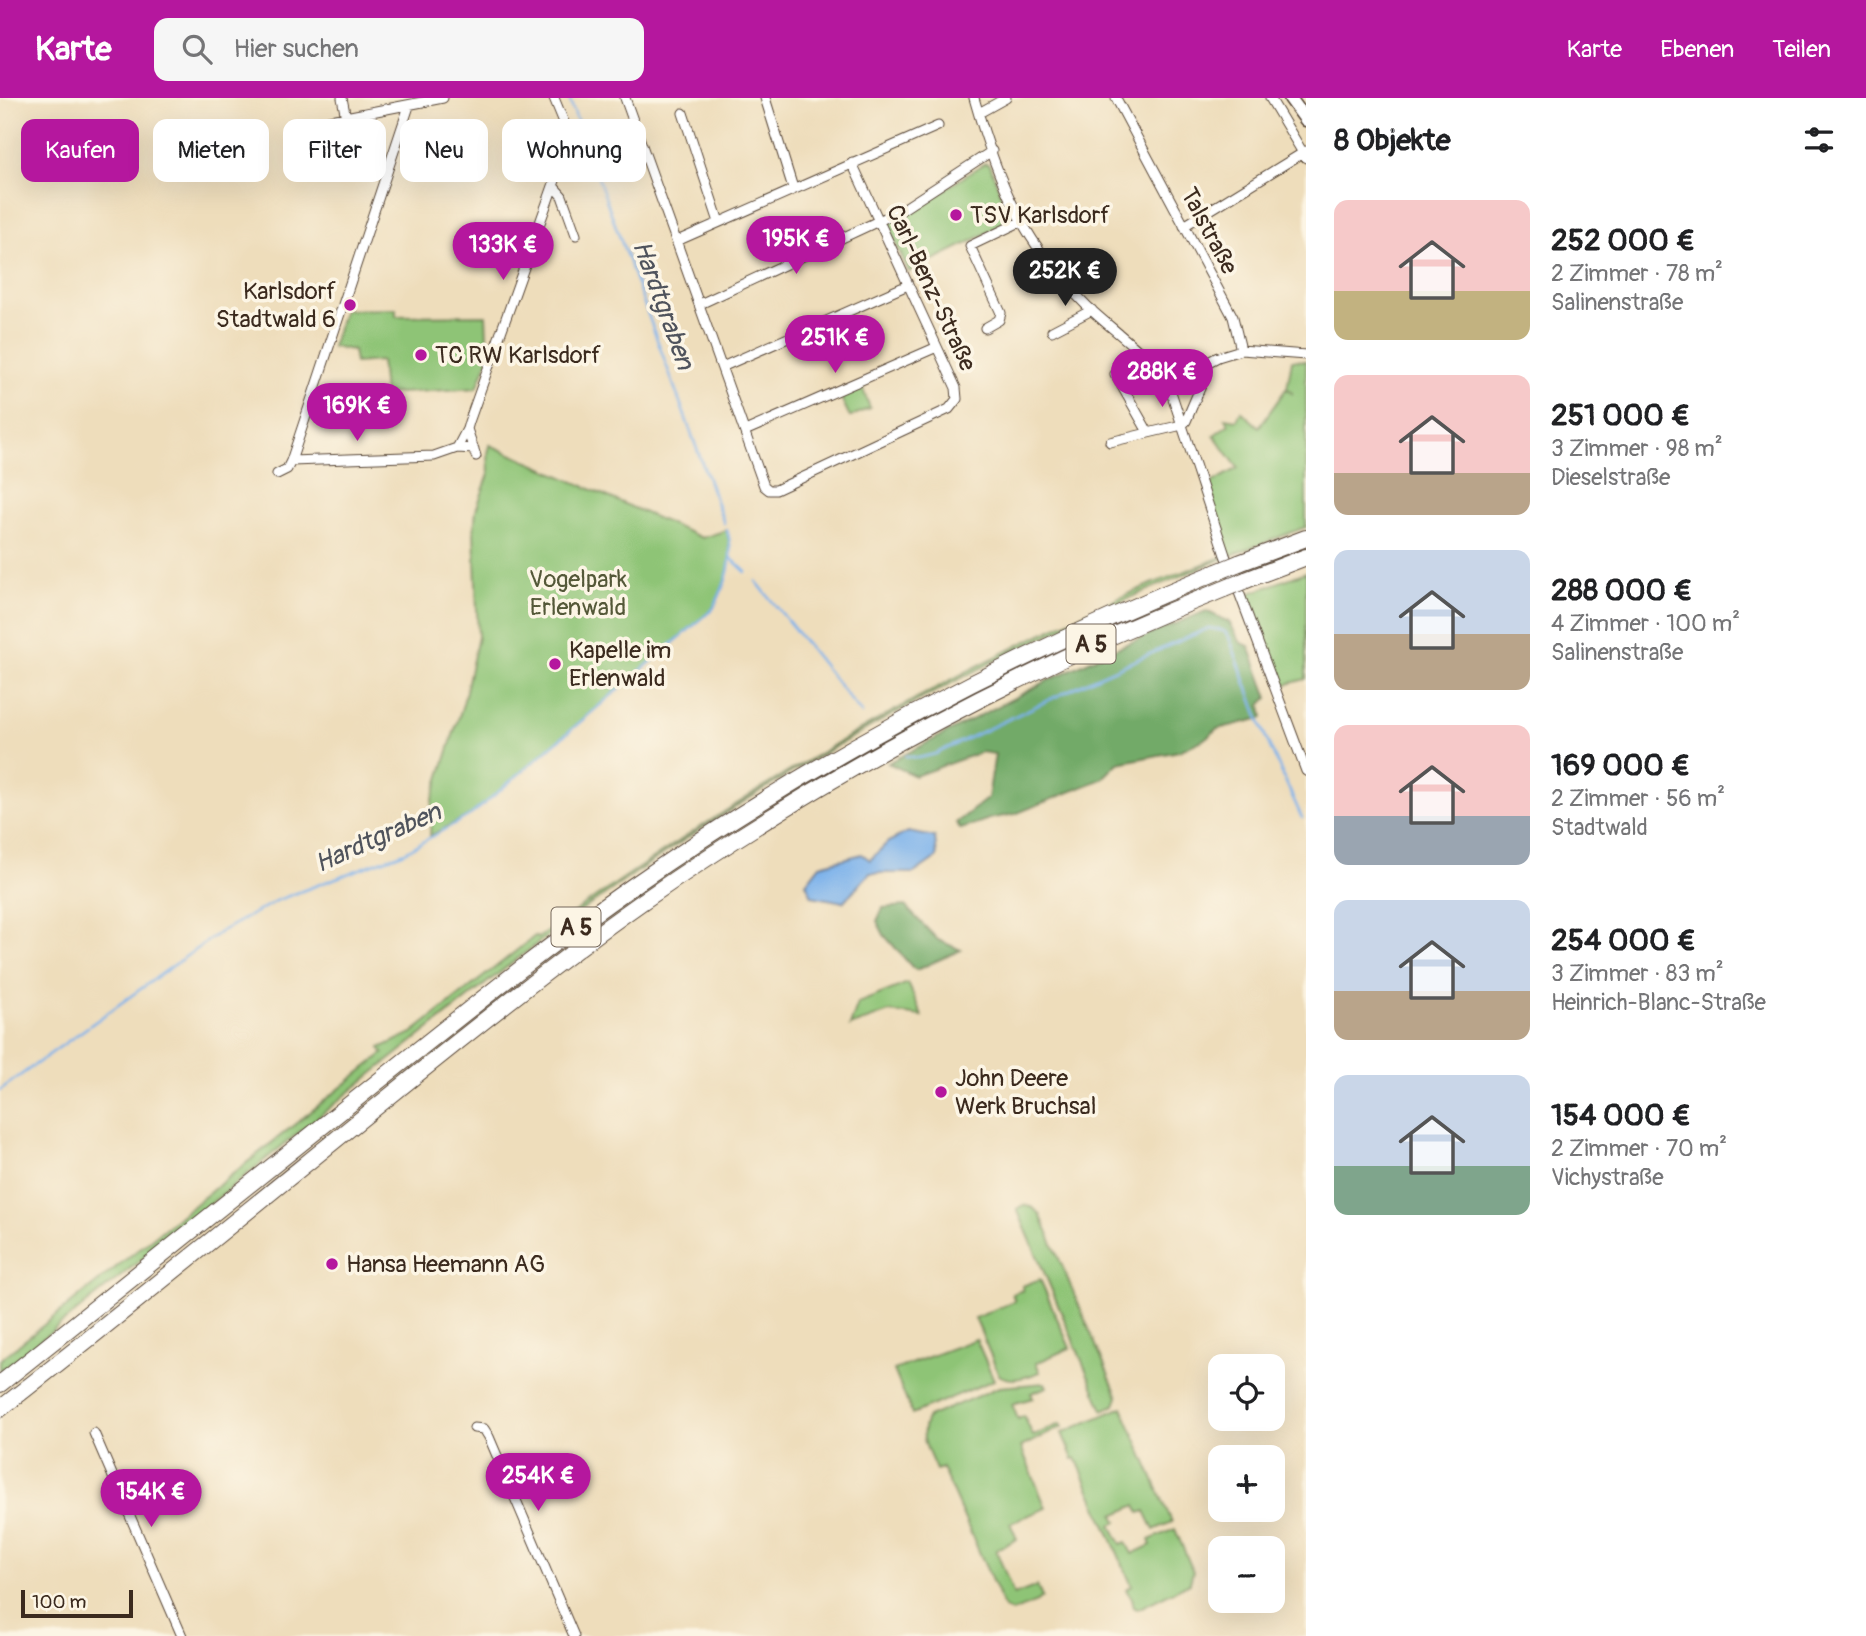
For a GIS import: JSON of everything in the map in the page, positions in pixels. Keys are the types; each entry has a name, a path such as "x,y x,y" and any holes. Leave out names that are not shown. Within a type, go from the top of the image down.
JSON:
{"highway":[{"name":"A 5","path":"0,1384 530,961 667,863 781,790 936,702 1076,632 1306,537"},
{"name":"A 5","path":"0,1409 509,1001 667,886 791,805 972,704 1086,647 1306,557"}],"street":[{"path":"342,98 346,118"},
{"path":"340,119 443,98"},
{"path":"457,448 467,429 568,144 568,132 554,98"},
{"path":"625,98 745,430 937,347"},
{"path":"765,98 793,188"},
{"path":"974,98 1020,222 1048,265 1092,310 1153,365 1168,383 1224,555 1306,771"},
{"path":"979,113 1006,98"},
{"name":"Talstraße","path":"1116,98 1233,317 1241,350"},
{"path":"1184,226 1305,154 1270,98"},
{"path":"1290,98 1306,120"},
{"path":"277,474 287,469 291,461 409,106"},
{"path":"683,113 719,222"},
{"path":"677,241 938,126"},
{"path":"700,304 914,204 992,152"},
{"name":"Carl-Benz-Straße","path":"745,430 764,486 769,490 776,490 949,409 957,399 956,388 852,163"},
{"path":"554,187 562,196 576,235"},
{"path":"985,328 999,320 1001,313 970,246 1020,222"},
{"path":"722,367 908,285"},
{"path":"1052,331 1092,310"},
{"path":"1168,383 1241,350 1306,355"},
{"path":"1110,442 1182,425 1206,374 1205,364"},
{"path":"1115,374 1148,432"},
{"path":"291,461 434,456 457,448 475,452 467,429"},
{"path":"298,440 313,459"},
{"path":"474,1428 484,1429 489,1437 575,1636"},
{"path":"94,1433 182,1636"}],"green space":[{"name":"TSV Karlsdorf","path":"985,163 990,165 1010,220 909,272 888,227 890,222"},
{"name":"TC RW Karlsdorf","path":"396,309 396,316 486,315 488,359 477,388 384,394 381,361 355,363 353,350 332,347 344,310"},
{"path":"1292,360 1306,361 1306,527 1212,563 1029,644 852,737 681,842 513,962 0,1372 0,1360 384,1053 380,1048 412,1033 535,936 538,938 718,815 903,705 1078,617 1228,554 1206,486 1238,468 1214,435 1229,424 1225,418 1237,420 1241,411 1259,427 1286,389 1293,394 1287,388"},
{"path":"861,384 870,408 850,417 839,394"},
{"name":"Vogelpark Erlenwald","path":"490,445 702,538 727,530 730,561 726,580 713,609 472,814 430,836 432,801 463,704 478,637 474,531 476,510 489,474"},
{"path":"1306,572 1306,679 1280,686 1245,595"},
{"path":"1206,611 1229,622 1241,643 1249,646 1268,698 1261,705 1263,718 1217,729 1203,740 1179,751 1118,763 1102,779 1015,814 989,819 961,829 956,823 988,798 995,754 981,752 915,776 888,763 1047,681 1112,650"},
{"path":"905,906 938,940 961,950 916,970 912,967 884,935 877,921 883,908"},
{"path":"908,983 922,1016 889,1012 850,1026 858,1003"},
{"path":"1024,1205 1040,1214 1118,1397 1115,1405 1103,1410 1017,1209"},
{"path":"1040,1279 1070,1348 1036,1363 1040,1372 1009,1379 999,1375 975,1318 1015,1301 1012,1294 1023,1290 1022,1286"},
{"path":"976,1339 994,1380 912,1414 894,1370"},
{"path":"1045,1383 1047,1387 1031,1393 1033,1398 1012,1404 1018,1419 1024,1416 1033,1436 1060,1424 1062,1427 1021,1447 1046,1508 1010,1523 1017,1539 996,1550 1014,1595 1037,1586 1042,1597 1037,1602 1012,1612 1004,1608 942,1468 936,1470 925,1444 925,1424 928,1417 999,1387"},
{"path":"1122,1407 1172,1522 1154,1530 1145,1511 1140,1513 1136,1505 1114,1515 1117,1522 1111,1525 1121,1544 1126,1542 1132,1554 1151,1545 1149,1540 1175,1529 1193,1571 1190,1583 1138,1609 1134,1608 1132,1598 1126,1590 1132,1586 1076,1458 1073,1459 1062,1433"}],"water":[{"path":"908,832 935,837 937,857 914,873 870,873 843,902 812,896 806,883 820,865 862,854 870,860 888,842"}],"waterway":[{"name":"Hardtgraben","path":"569,98 724,523"},
{"name":"Hardtgraben","path":"0,1090 220,932 278,900 405,852 472,814 713,609 722,590 730,561 727,530"},
{"path":"731,558 746,572"},
{"path":"756,581 862,714"},
{"path":"906,756 919,758 935,754 1095,678 1209,628 1224,631 1229,637 1266,738 1302,818"}],"place":[{"name":"TSV Karlsdorf","path":"956,215"},
{"name":"Karlsdorf Stadtwald 6","path":"350,305"},
{"name":"TC RW Karlsdorf","path":"421,355"},
{"name":"Kapelle im Erlenwald","path":"555,664"},
{"name":"John Deere Werk Bruchsal","path":"941,1092"},
{"name":"Hansa Heemann AG","path":"332,1264"}]}
